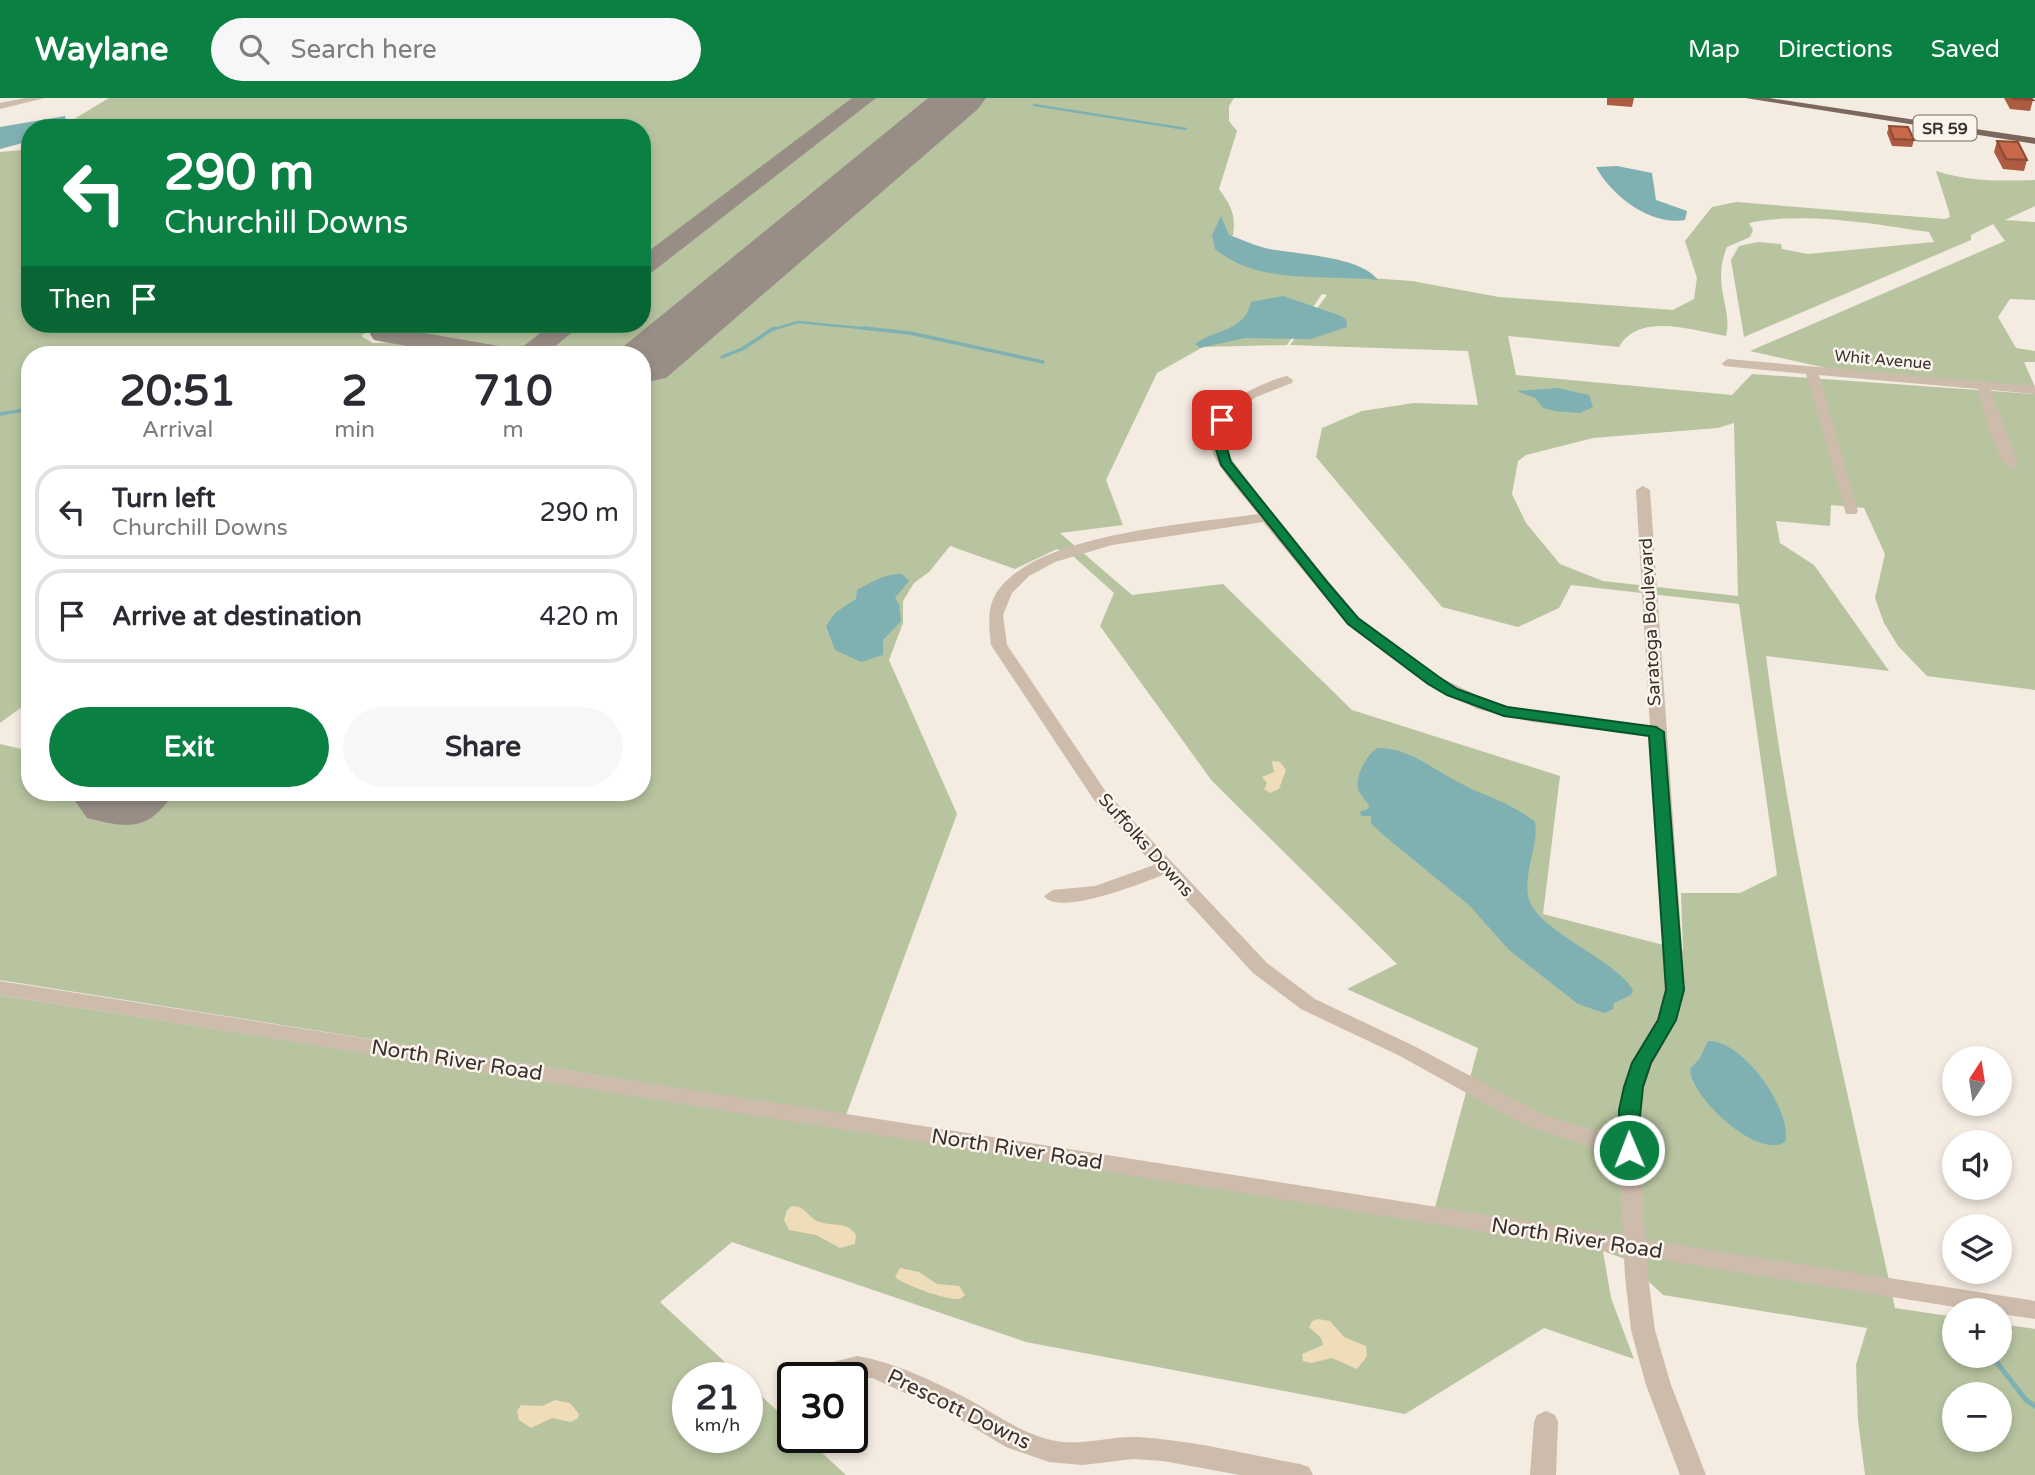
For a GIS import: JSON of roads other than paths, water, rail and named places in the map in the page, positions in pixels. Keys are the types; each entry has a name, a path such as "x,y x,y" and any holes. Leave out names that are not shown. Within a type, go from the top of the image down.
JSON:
{"main road":[{"name":"SR 59","path":"1750,98 2035,141"}],"street":[{"path":"0,106 40,98"},
{"name":"Whit Avenue","path":"1728,363 2035,390"},
{"path":"1812,371 1851,511"},
{"path":"1287,380 1251,394 1238,403 1222,420 1217,434 1225,462 1266,517 1353,621 1452,692 1483,705 1532,717 1656,732"},
{"path":"1983,385 2002,444 2012,465"},
{"name":"Saratoga Boulevard","path":"1643,490 1656,732 1675,990 1667,1020 1642,1063 1633,1087 1629,1110 1629,1150 1643,1331 1693,1475"},
{"name":"Suffolks Downs","path":"1266,517 1113,540 1070,550 1022,575 1004,595 997,608 995,627 1002,651 1100,796 1260,968 1308,1004 1407,1051 1536,1121 1629,1150"},
{"path":"1053,896 1074,897 1094,892 1166,867"},
{"name":"North River Road","path":"0,988 2035,1310"},
{"name":"Prescott Downs","path":"868,1368 936,1394 1015,1439 1049,1451 1083,1454 1146,1448 1236,1468 1300,1475"},
{"path":"1543,1475 1546,1422"}],"water":[{"path":"21,123 21,143 0,149 0,127"},
{"path":"1617,166 1652,173 1656,200 1687,211 1685,220 1658,218 1622,198 1596,167"},
{"path":"1221,216 1229,235 1265,248 1326,257 1357,265 1378,280 1293,276 1252,269 1215,249 1212,235"},
{"path":"1283,296 1339,315 1346,319 1347,327 1311,339 1245,338 1200,348 1195,344 1243,319 1251,302"},
{"path":"1558,388 1589,395 1593,407 1580,413 1555,411 1543,408 1535,398 1517,391"},
{"path":"902,574 909,581 895,598 899,604 901,621 883,640 883,655 861,662 835,650 826,626 836,612 856,599 857,590 884,577"},
{"path":"1378,748 1410,755 1448,777 1516,809 1535,822 1535,839 1527,886 1534,909 1560,933 1624,978 1633,990 1631,995 1614,1003 1613,1009 1604,1013 1578,1004 1509,950 1470,906 1381,833 1371,823 1371,816 1362,816 1359,812 1368,809 1369,805 1359,791 1359,773"},
{"path":"1708,1041 1721,1043 1736,1051 1762,1079 1781,1112 1785,1142 1773,1145 1758,1142 1743,1134 1713,1109 1701,1094 1690,1069 1700,1058"}],"waterway":[{"path":"1034,105 1186,129"},
{"path":"771,330 798,322 881,330"},
{"path":"722,357 742,349 774,328"},
{"path":"863,328 910,333 1043,362"},
{"path":"0,414 21,410"},
{"path":"2001,1368 2026,1400 2035,1406"}]}
